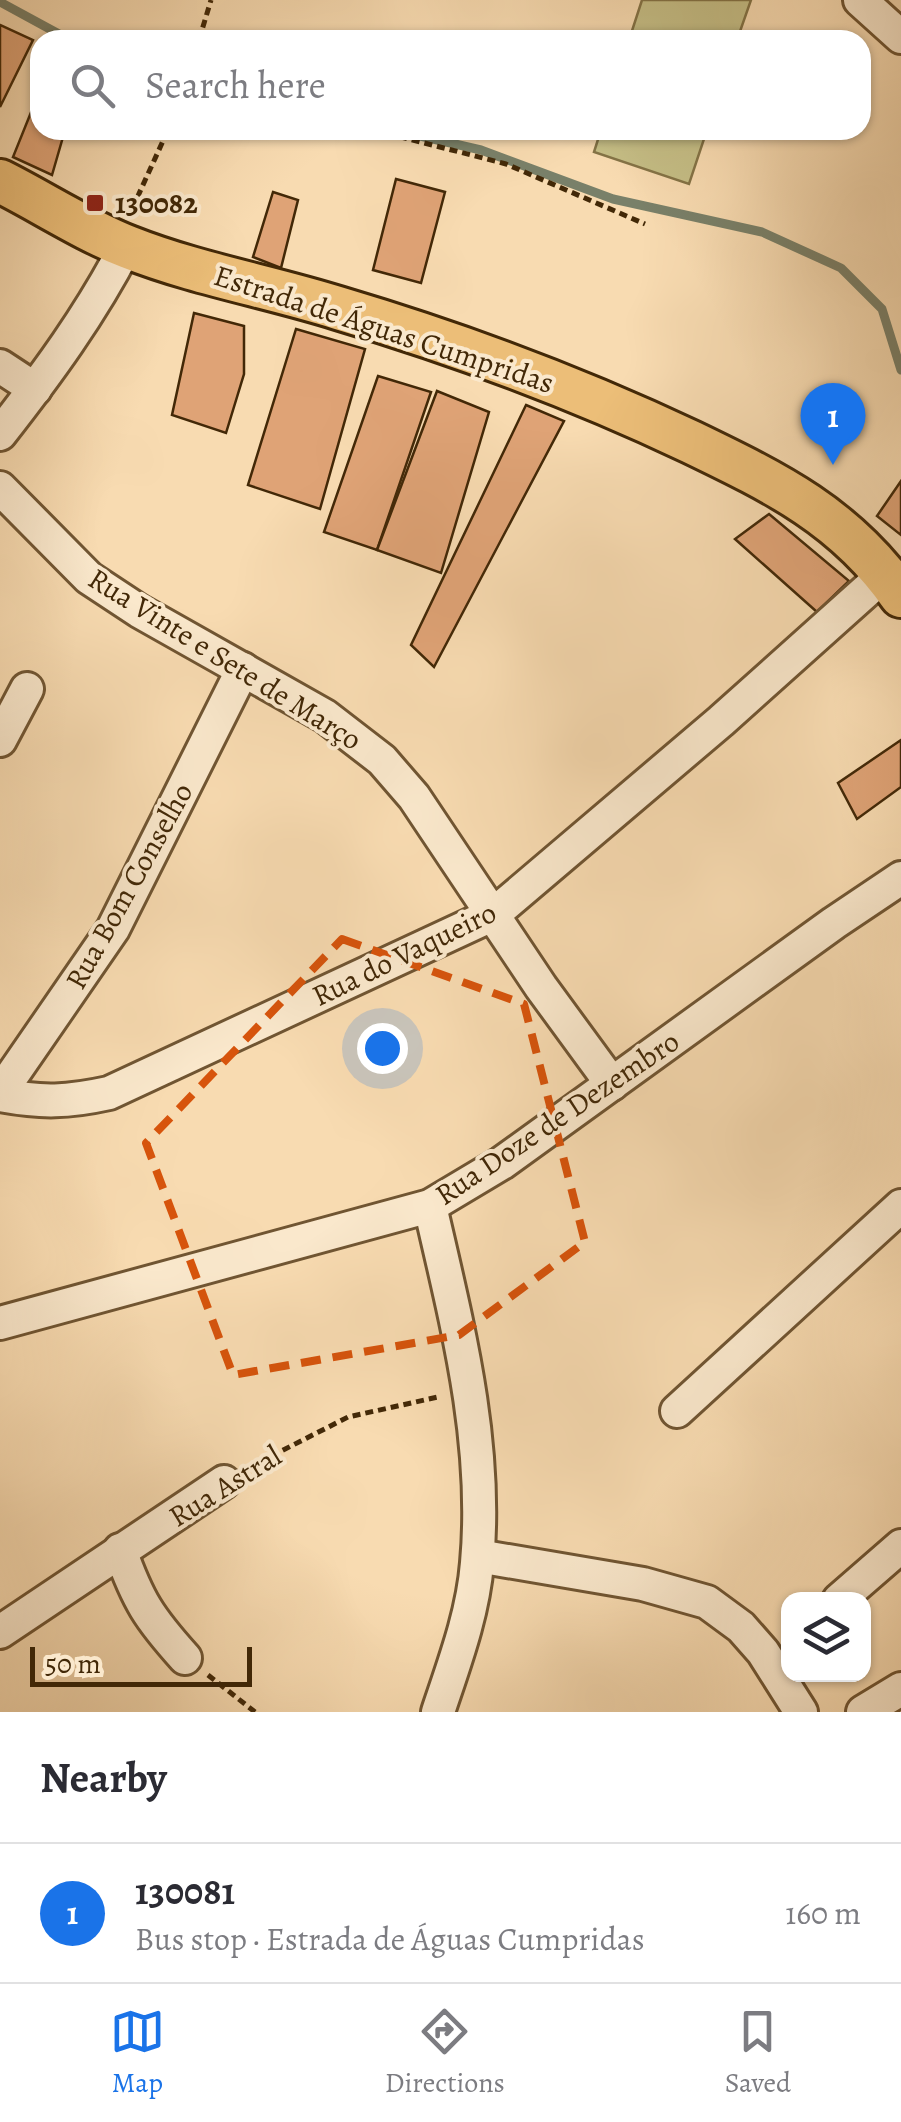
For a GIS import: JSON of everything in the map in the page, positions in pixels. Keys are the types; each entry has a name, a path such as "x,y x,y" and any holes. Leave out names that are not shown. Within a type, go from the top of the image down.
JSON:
{"main road":[{"name":"Estrada de Águas Cumpridas","path":"0,181 122,244 225,279 417,332 624,410 765,478 814,507 854,539 893,585"}],"street":[{"path":"860,0 901,36"},
{"path":"0,434 102,293 122,244"},
{"path":"0,366 35,389"},
{"name":"Rua Vinte e Sete de Março","path":"0,488 89,578 325,716 382,760 414,796 541,987 612,1084"},
{"name":"Rua do Vaqueiro","path":"0,1094 40,1103 75,1101 109,1093 494,914 721,722 893,585"},
{"name":"Rua Bom Conselho","path":"0,1094 113,928 243,669"},
{"path":"0,740 27,689"},
{"name":"Rua Doze de Dezembro","path":"0,1323 430,1206 502,1164 901,878"},
{"path":"430,1206 470,1386 479,1474 478,1556 468,1616 438,1712"},
{"path":"677,1411 901,1206"},
{"name":"Rua Astral","path":"0,1632 224,1482"},
{"path":"848,1592 901,1546"},
{"path":"120,1550 149,1617 185,1658"},
{"path":"478,1556 643,1584 707,1602 779,1653 801,1712"},
{"path":"863,1712 901,1689"}],"path":[{"path":"202,30 212,0"},
{"path":"122,244 164,140"},
{"path":"413,140 506,164 645,224"},
{"name":"Rua Astral","path":"224,1482 348,1417 421,1402 470,1386"},
{"path":"185,1658 255,1712"}],"highlighted area":[{"path":"342,939 524,1004 585,1242 459,1335 233,1375 146,1143"}],"shaded area":[{"path":"642,0 751,0 740,30 632,30"},
{"path":"598,140 704,140 689,184 594,152"}],"building":[{"path":"0,25 30,39 30,46 0,107"},
{"path":"30,115 30,140 62,140 52,175 13,157"},
{"path":"396,179 445,192 421,283 373,270"},
{"path":"273,192 298,200 281,268 253,257"},
{"path":"194,313 244,326 244,374 226,433 172,415"},
{"path":"296,329 365,349 320,509 248,485"},
{"path":"378,376 431,392 377,550 324,532"},
{"path":"437,391 489,412 441,573 377,550"},
{"path":"526,405 564,421 434,667 411,645"},
{"path":"901,481 901,535 877,516"},
{"path":"769,514 849,581 817,612 735,539"},
{"path":"901,740 901,787 857,819 838,783"}],"waterway":[{"path":"0,2 52,30"},
{"path":"438,140 481,150 613,199 762,232 841,268 882,309 901,370"}],"place":[{"name":"130082","path":"95,203"},
{"name":"130081","path":"833,465"}]}
